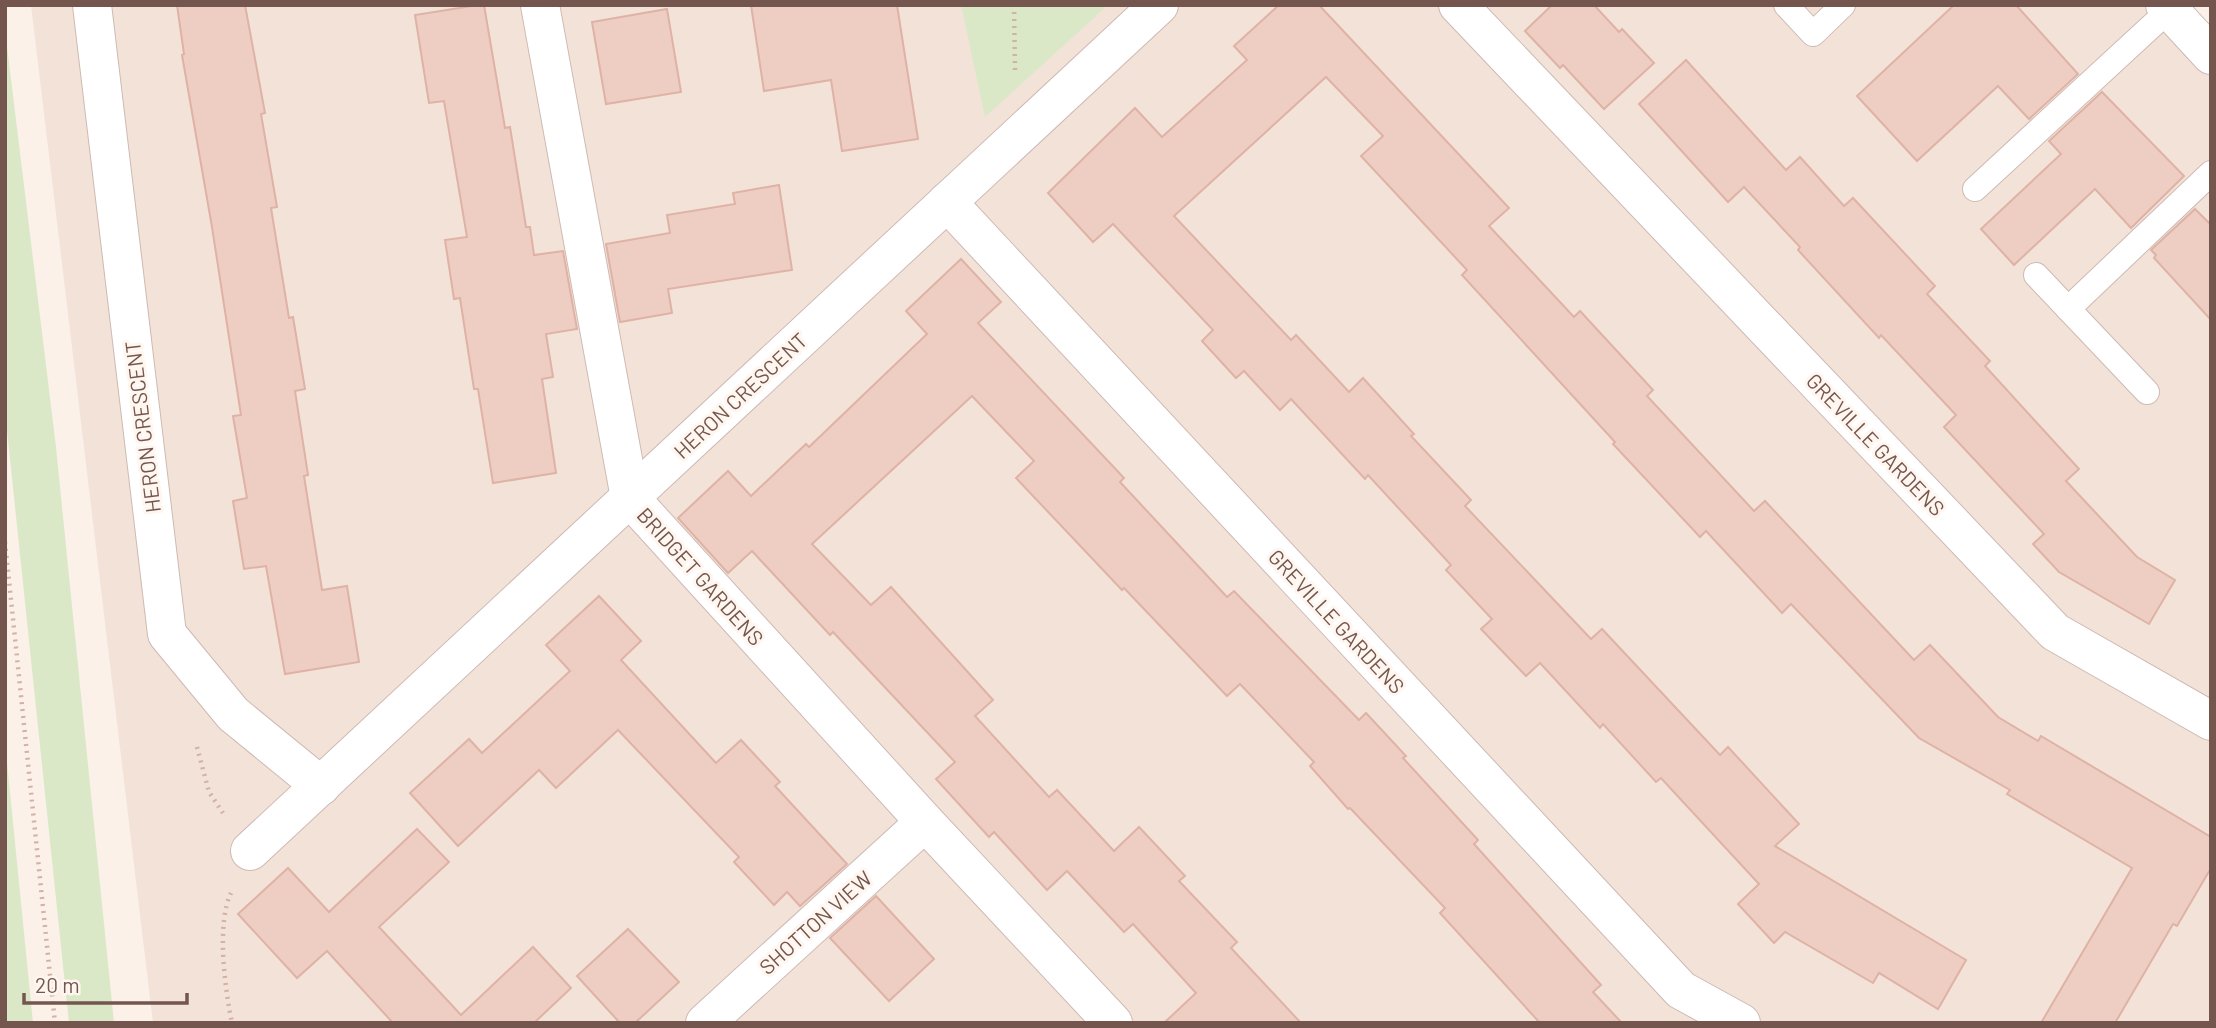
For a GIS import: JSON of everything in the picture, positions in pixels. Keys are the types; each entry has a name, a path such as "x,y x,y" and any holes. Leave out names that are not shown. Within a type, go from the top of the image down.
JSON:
{"street":[{"name":"HERON CRESCENT","path":"92,5 167,634 233,714 321,786"},
{"name":"BRIDGET GARDENS","path":"540,5 630,498 925,822 1113,1023"},
{"name":"HERON CRESCENT","path":"250,851 1159,5"},
{"name":"GREVILLE GARDENS","path":"1458,5 2055,632 2211,720"},
{"path":"2167,8 2211,55"},
{"name":"GREVILLE GARDENS","path":"947,202 1681,989 1741,1023"},
{"name":"SHOTTON VIEW","path":"705,1023 925,822"}],"lane":[{"path":"1786,5 1813,34 1843,5"},
{"path":"1975,189 2167,8"},
{"path":"2068,309 2211,173"},
{"path":"2036,275 2147,392"}],"path":[{"path":"1014,5 1015,74"},
{"path":"5,542 55,1023"}],"shaded area":[{"path":"31,5 2147,5 2211,75 2211,1023 153,1023"}],"green space":[{"path":"961,5 1108,5 985,117"},
{"path":"5,30 56,447 114,1023 69,1023 5,411"},
{"path":"5,742 33,1023 5,1023"}],"building":[{"path":"177,5 245,5 265,113 261,114 277,207 271,208 289,318 293,317 305,389 295,391 308,475 304,476 322,590 347,586 359,662 285,674 266,566 244,569 233,501 247,498 233,416 241,415 182,55"},
{"path":"484,5 505,128 510,127 526,227 530,227 534,255 563,251 577,329 546,334 553,377 542,379 556,473 493,483 478,389 474,389 460,298 454,299 445,240 467,237 444,101 429,103 415,15"},
{"path":"751,5 897,5 918,139 842,151 831,80 764,91"},
{"path":"1279,5 1319,5 1509,208 1489,226 1574,317 1580,311 1653,390 1647,396 1754,511 1765,501 1914,660 1930,645 1998,717 2038,741 2041,736 2211,837 2211,868 2177,926 2173,924 2115,1023 2041,1023 2132,868 2007,794 2010,790 1919,738 1791,604 1782,613 1706,531 1700,537 1462,275 1467,270 1361,156 1383,136 1326,77 1174,216 1291,340 1296,335 1349,392 1363,378 1414,434 1411,436 1471,500 1465,506 1591,639 1602,629 1720,755 1728,747 1799,824 1775,846 1966,960 1938,1009 1879,973 1873,983 1785,932 1774,943 1738,904 1759,884 1661,778 1656,782 1603,724 1600,728 1540,663 1526,676 1481,629 1492,619 1446,570 1451,565 1368,475 1365,479 1291,399 1280,410 1244,371 1236,378 1202,341 1213,330 1113,224 1093,242 1048,193 1135,108 1162,137 1247,60 1234,46"},
{"path":"1552,5 1594,5 1619,32 1622,29 1654,63 1604,109 1563,65 1560,68 1525,31"},
{"path":"1954,5 2016,5 2078,74 2029,119 1998,86 1917,161 1857,96"},
{"path":"667,9 681,92 606,104 592,22"},
{"path":"1686,60 1786,170 1800,157 1844,206 1853,198 1935,286 1927,294 1990,361 1985,366 2079,469 2066,481 2137,557 2175,580 2149,624 2059,572 2033,544 2044,534 1944,427 1956,415 1881,335 1879,338 1744,187 1728,202 1639,104"},
{"path":"2102,92 2184,176 2131,228 2095,189 2014,265 1981,229 2061,154 2049,141"},
{"path":"779,185 792,270 668,289 672,313 620,322 606,244 670,233 667,215 735,204 733,193"},
{"path":"2195,209 2211,225 2211,320 2154,258 2156,255 2151,250"},
{"path":"961,259 1001,302 978,323 1124,478 1120,482 1227,597 1234,591 1359,720 1366,713 1406,756 1403,758 1478,840 1474,844 1601,985 1593,992 1622,1023 1540,1023 1440,913 1445,908 1350,808 1348,809 1310,766 1314,762 1240,684 1227,696 1016,478 1034,461 972,396 812,544 871,605 891,587 993,700 975,716 1049,797 1057,790 1114,851 1139,827 1185,876 1179,881 1237,942 1231,948 1301,1023 1164,1023 1196,993 1133,924 1124,932 1067,871 1047,890 994,832 989,837 936,779 955,762 833,632 830,635 752,551 728,573 678,518 728,471 751,496 806,444 809,447 927,334 906,311"},
{"path":"599,596 641,641 621,660 716,763 741,740 780,782 775,786 847,864 800,906 787,892 774,905 734,862 739,857 618,730 556,788 539,770 458,846 410,793 469,739 482,753 570,671 546,645"},
{"path":"417,829 449,862 379,927 461,1015 533,947 571,988 534,1023 393,1023 327,951 297,978 238,914 288,868 329,912"},
{"path":"876,896 934,959 889,1001 830,938"},
{"path":"628,929 679,982 635,1023 620,1023 577,976"}]}
